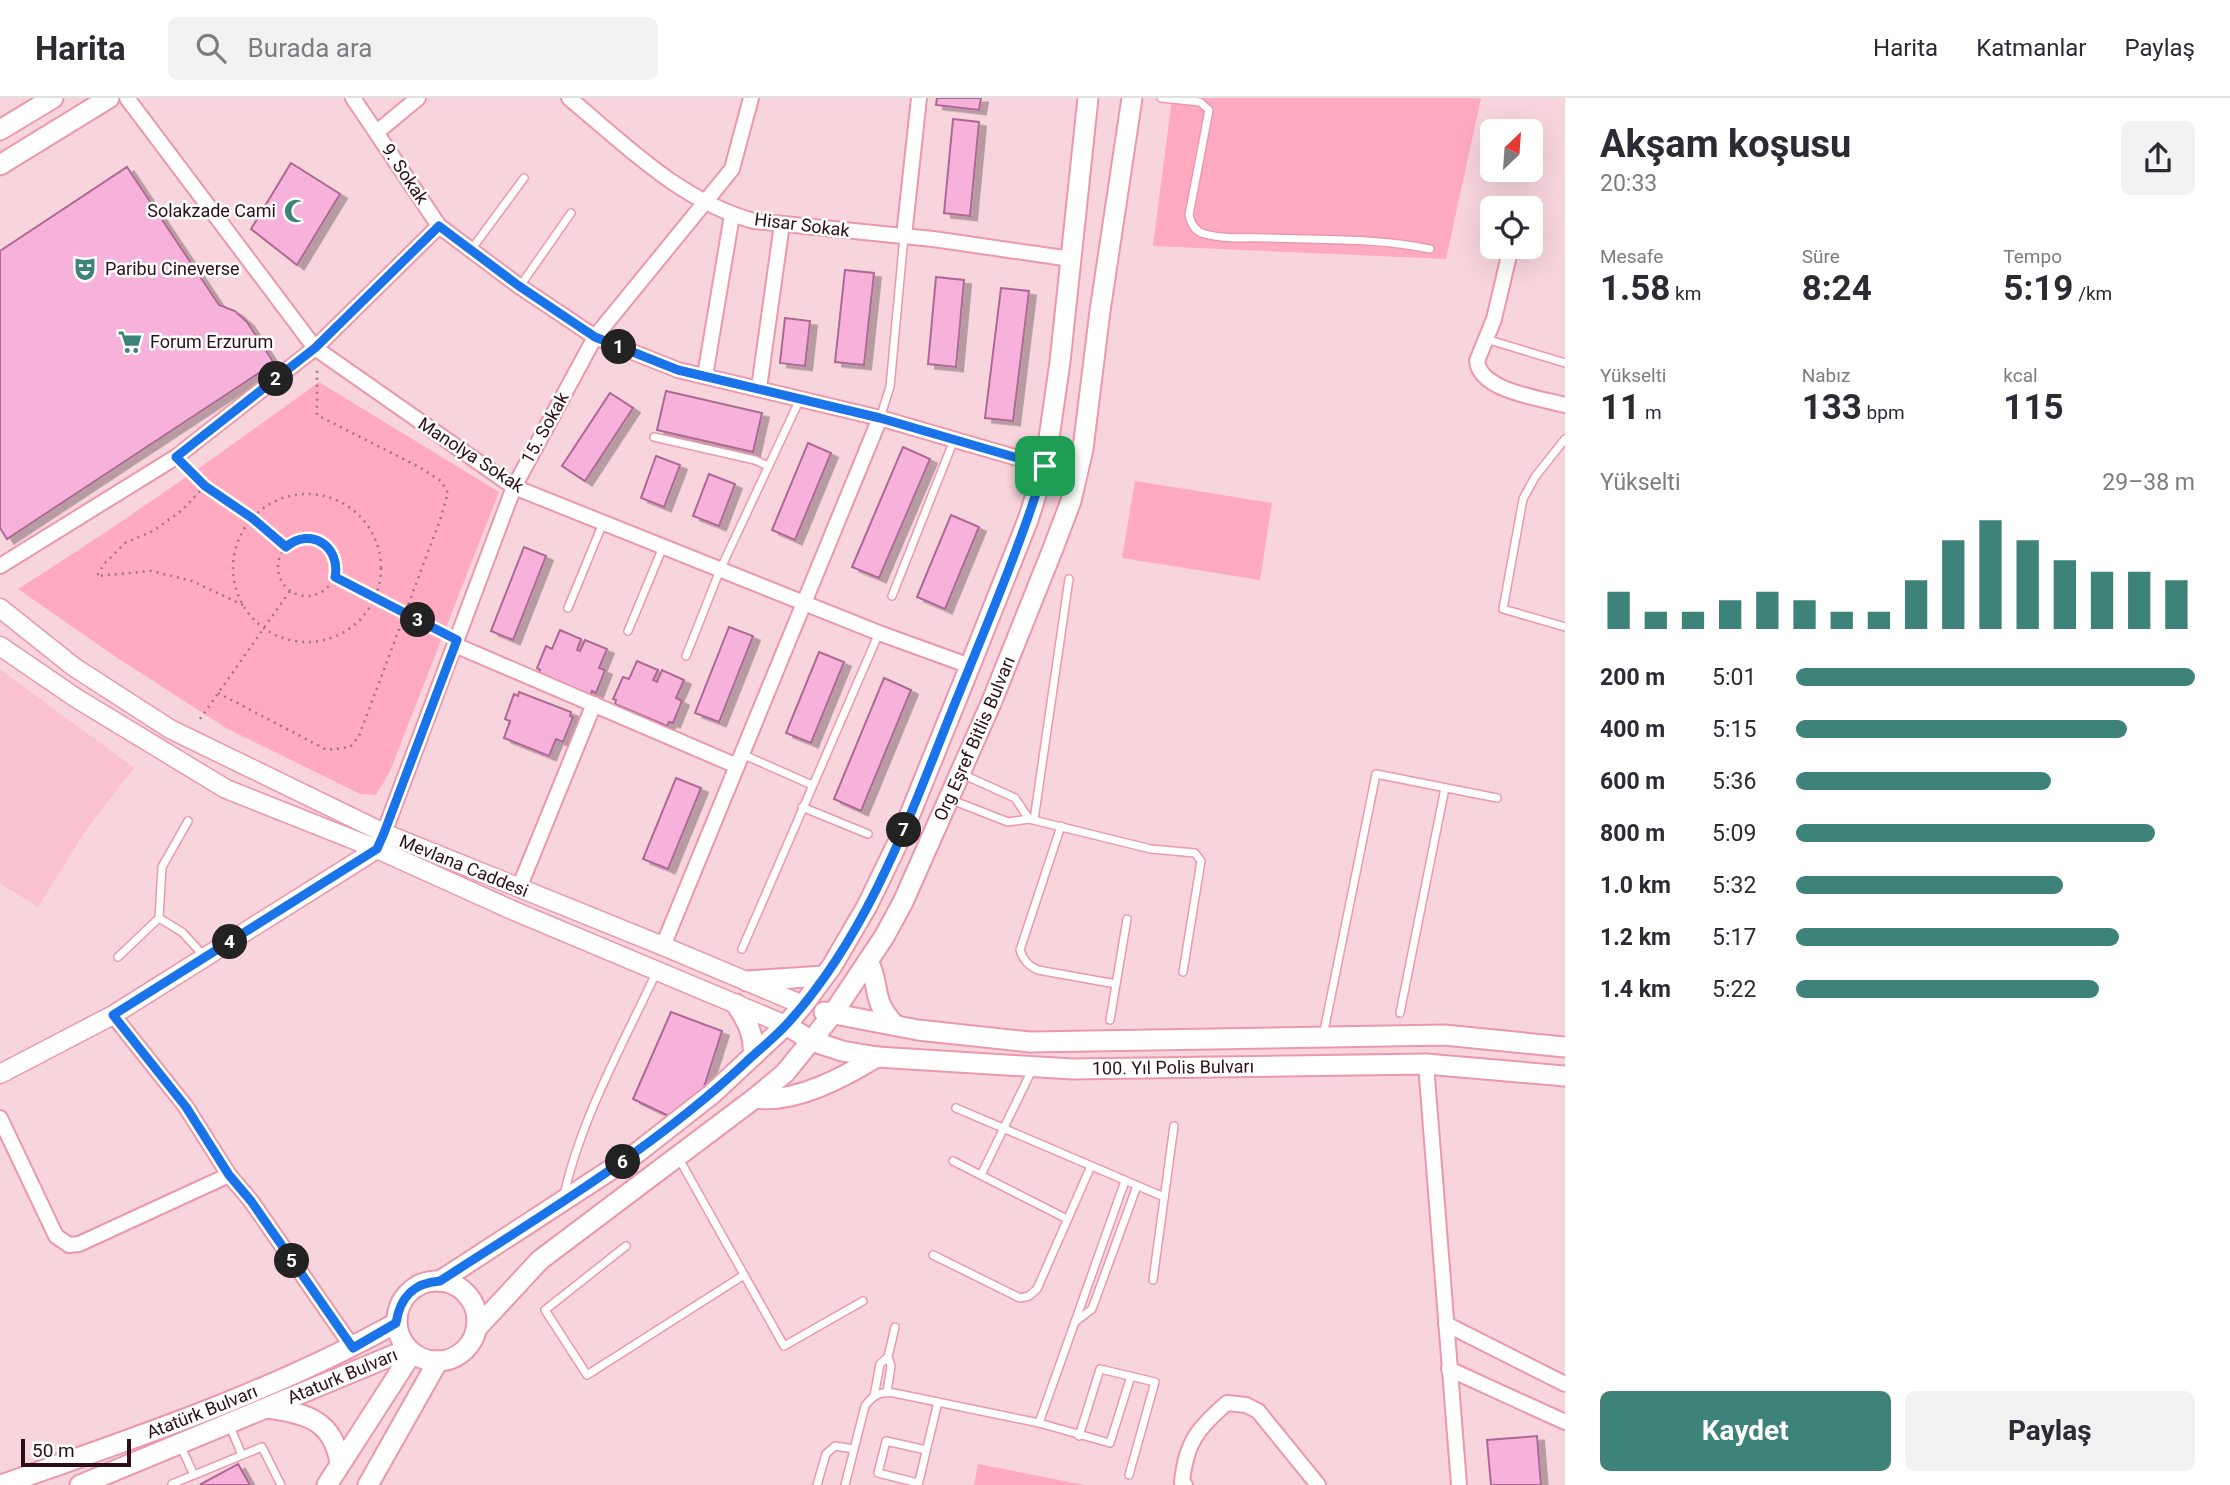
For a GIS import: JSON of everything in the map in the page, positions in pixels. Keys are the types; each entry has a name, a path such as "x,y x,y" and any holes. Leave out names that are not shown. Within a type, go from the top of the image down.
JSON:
{"main road":[{"path":"0,130 53,98"},
{"path":"0,165 109,98"},
{"path":"440,1281 638,1152 712,1094 786,1026 824,976 867,906 886,869 970,666 1028,520 1045,466 1072,259 1088,98"},
{"name":"Org Eşref Bitlis Bulvarı","path":"476,1329 540,1260 785,1073 832,1015 903,902 1013,651 1054,546 1078,474 1132,98"},
{"path":"868,961 880,1005 895,1026"},
{"path":"747,981 824,976"},
{"path":"736,1004 750,1027 754,1042 753,1056"},
{"path":"803,1005 832,1015 895,1026 1030,1042 1444,1035 1565,1047"},
{"name":"100. Yıl Polis Bulvarı","path":"786,1026 811,1041 842,1051 877,1057 1072,1069 1426,1064 1565,1076"},
{"path":"755,1098 778,1099 796,1095 840,1077 877,1057"},
{"path":"426,1282 453,1284 464,1292 472,1303 477,1316 476,1329 463,1352 438,1361 427,1360 410,1351 398,1333 398,1310 404,1297 426,1282"},
{"name":"Atatürk Bulvarı","path":"1,1485 225,1403 353,1348 396,1323"},
{"path":"327,1485 410,1351"},
{"name":"Ataturk Bulvarı","path":"80,1485 410,1351"},
{"path":"368,1485 438,1361"},
{"path":"266,1408 288,1411 319,1423 337,1443 340,1463"}],"street":[{"name":"Manolya Sokak","path":"127,98 318,350 513,487 879,633 970,666"},
{"name":"9. Sokak","path":"353,98 439,226 519,286 595,337 678,370 880,418 1045,466"},
{"path":"377,132 418,98"},
{"name":"Hisar Sokak","path":"569,98 681,190 732,215 754,221 904,236 1072,259"},
{"name":"15. Sokak","path":"381,841 513,487 595,337 732,169 751,98"},
{"path":"904,236 919,98"},
{"path":"705,376 732,215"},
{"path":"759,388 782,224"},
{"path":"0,566 176,457 318,350 439,226"},
{"path":"1508,259 1494,319 1477,364 1488,382 1565,405"},
{"path":"663,946 880,418"},
{"name":"Mevlana Caddesi","path":"0,608 74,667 170,729 512,910 786,1026"},
{"path":"456,643 594,704 739,760"},
{"name":"Mevlana Caddesi","path":"0,646 76,698 226,789 519,888 803,1005"},
{"path":"519,888 594,704"},
{"path":"0,1074 113,1015 381,841"},
{"path":"113,1015 186,1107 229,1175 251,1201 353,1348"},
{"path":"1426,1064 1459,1485"},
{"path":"0,1118 56,1236 69,1245 79,1244 229,1175"},
{"path":"1446,1324 1565,1384"},
{"path":"1449,1369 1565,1422"},
{"path":"1183,1484 1184,1460 1193,1437 1206,1421 1227,1403 1246,1405 1258,1411 1318,1485"}],"lane":[{"path":"1161,98 1200,102 1209,110 1190,202 1190,220 1197,230 1207,235 1360,241 1407,244 1430,249"},
{"path":"1205,105 1212,98"},
{"path":"471,251 524,178"},
{"path":"519,286 571,213"},
{"path":"880,418 890,387 904,236"},
{"path":"1486,339 1565,363"},
{"path":"686,656 720,570 800,398"},
{"path":"654,437 755,460 768,466"},
{"path":"892,596 955,439"},
{"path":"1565,439 1535,477 1523,499 1503,609 1565,627"},
{"path":"568,608 603,523"},
{"path":"628,631 663,547"},
{"path":"1031,819 1069,579"},
{"path":"742,949 879,633"},
{"path":"739,760 812,785"},
{"path":"959,773 1015,798 1031,819"},
{"path":"1323,1036 1376,774 1497,798"},
{"path":"1400,1013 1446,788"},
{"path":"949,799 1008,822 1031,819 1151,849 1195,853 1201,861 1182,972"},
{"path":"803,807 868,834"},
{"path":"118,957 159,918 162,867 188,821"},
{"path":"1061,826 1020,950 1022,956 1029,965 1038,970 1116,984"},
{"path":"159,918 182,932 206,957"},
{"path":"1110,1020 1126,919"},
{"path":"562,1201 569,1172 600,1093 657,970"},
{"path":"981,1175 1033,1066"},
{"path":"956,1108 1164,1196"},
{"path":"1153,1280 1174,1126"},
{"path":"677,1156 784,1346 863,1301"},
{"path":"953,1161 1067,1219"},
{"path":"933,1255 1020,1298 1025,1297 1037,1289 1091,1166"},
{"path":"1039,1423 1125,1181"},
{"path":"1074,1323 1092,1309 1137,1186"},
{"path":"626,1246 545,1310 587,1375 744,1275"},
{"path":"887,1392 891,1366 888,1357 895,1326"},
{"path":"845,1485 865,1406 873,1396 880,1364 888,1357"},
{"path":"1079,1436 1100,1369 1155,1382 1129,1475"},
{"path":"873,1396 887,1392 938,1402 1039,1423 1110,1443 1131,1376"},
{"path":"926,1450 886,1441 878,1473 918,1484 938,1402"},
{"path":"229,1423 242,1455"},
{"path":"180,1444 194,1475"},
{"path":"817,1485 828,1451 835,1446 854,1449"},
{"path":"172,1484 262,1447 281,1485"}],"path":[{"path":"218,693 327,750 350,747 359,736 448,493 441,481 421,468 317,415 318,350"},
{"path":"176,457 205,486 252,518 286,547"},
{"path":"205,486 181,512 153,531 125,543 104,564 97,576 151,571 192,581 243,605"},
{"path":"297,494 321,495 344,503 363,519 377,540 382,564 380,588 369,611 352,628 330,639 305,643 281,638 264,628 243,605 234,584 233,559 240,536 252,518 273,501 297,494"},
{"path":"305,538 323,542 335,558 337,568 330,586 323,593 303,597 290,590 280,579 279,561 286,547 305,538"},
{"path":"335,577 456,643"},
{"path":"200,719 290,590"}],"shaded area":[{"path":"1172,98 1481,98 1446,259 1153,246"},
{"path":"319,382 499,492 390,771 376,795 360,794 226,728 18,589 170,488"},
{"path":"1135,481 1272,503 1260,580 1122,558"},
{"path":"0,669 134,768 86,830 38,907 0,883"},
{"path":"978,1464 1085,1485 974,1485"}],"building":[{"path":"937,98 981,98 979,110 936,105"},
{"path":"953,119 979,122 970,216 944,213"},
{"name":"Solakzade Cami","path":"291,163 340,194 297,265 251,229"},
{"name":"Forum Erzurum","path":"127,167 219,305 235,311 247,322 274,363 7,539 0,528 0,251"},
{"path":"845,270 874,273 864,365 835,362"},
{"path":"936,277 964,280 956,367 928,364"},
{"path":"1001,288 1029,291 1013,421 985,418"},
{"path":"785,318 810,321 805,366 780,363"},
{"path":"666,391 762,413 753,452 657,430"},
{"path":"610,393 633,408 585,481 562,466"},
{"path":"808,443 831,453 795,540 772,530"},
{"path":"903,447 930,459 879,578 852,567"},
{"path":"656,456 680,465 664,507 641,498"},
{"path":"709,474 735,484 719,526 693,516"},
{"path":"951,515 979,527 945,609 917,597"},
{"path":"524,547 546,556 513,640 491,631"},
{"path":"729,627 753,636 719,722 695,713"},
{"path":"560,630 581,639 577,650 580,651 585,640 607,649 599,668 605,670 596,693 592,691 590,696 538,673 540,670 537,668 546,646 552,649"},
{"path":"819,652 844,662 811,743 786,733"},
{"path":"637,661 658,670 653,680 657,682 662,670 684,680 676,698 682,701 673,723 669,722 667,726 615,704 616,700 613,699 623,677 629,679"},
{"path":"884,678 911,690 861,811 834,799"},
{"path":"519,692 571,712 570,716 573,717 563,742 556,739 549,756 504,738 510,721 505,719 514,694 518,696"},
{"path":"676,778 701,788 668,869 643,859"},
{"path":"671,1012 722,1031 703,1090 675,1119 633,1099"},
{"path":"1537,1436 1541,1485 1491,1485 1487,1440"},
{"path":"238,1464 250,1485 201,1484"}],"place":[{"name":"Solakzade Cami","path":"296,211"},
{"name":"Paribu Cineverse","path":"85,269"},
{"name":"Forum Erzurum","path":"130,342"}],"route":[{"path":"439,226 519,286 595,337 678,370 880,418 1045,466 1028,520 902,834 867,906 832,966 803,1005 786,1026 712,1094 638,1152 440,1281 426,1282 414,1288 404,1297 396,1323 353,1348 251,1201 229,1175 186,1107 113,1015 377,849 457,640 335,577 335,558 331,549 323,542 305,538 286,547 252,518 205,486 176,457 315,348 439,226"}]}
